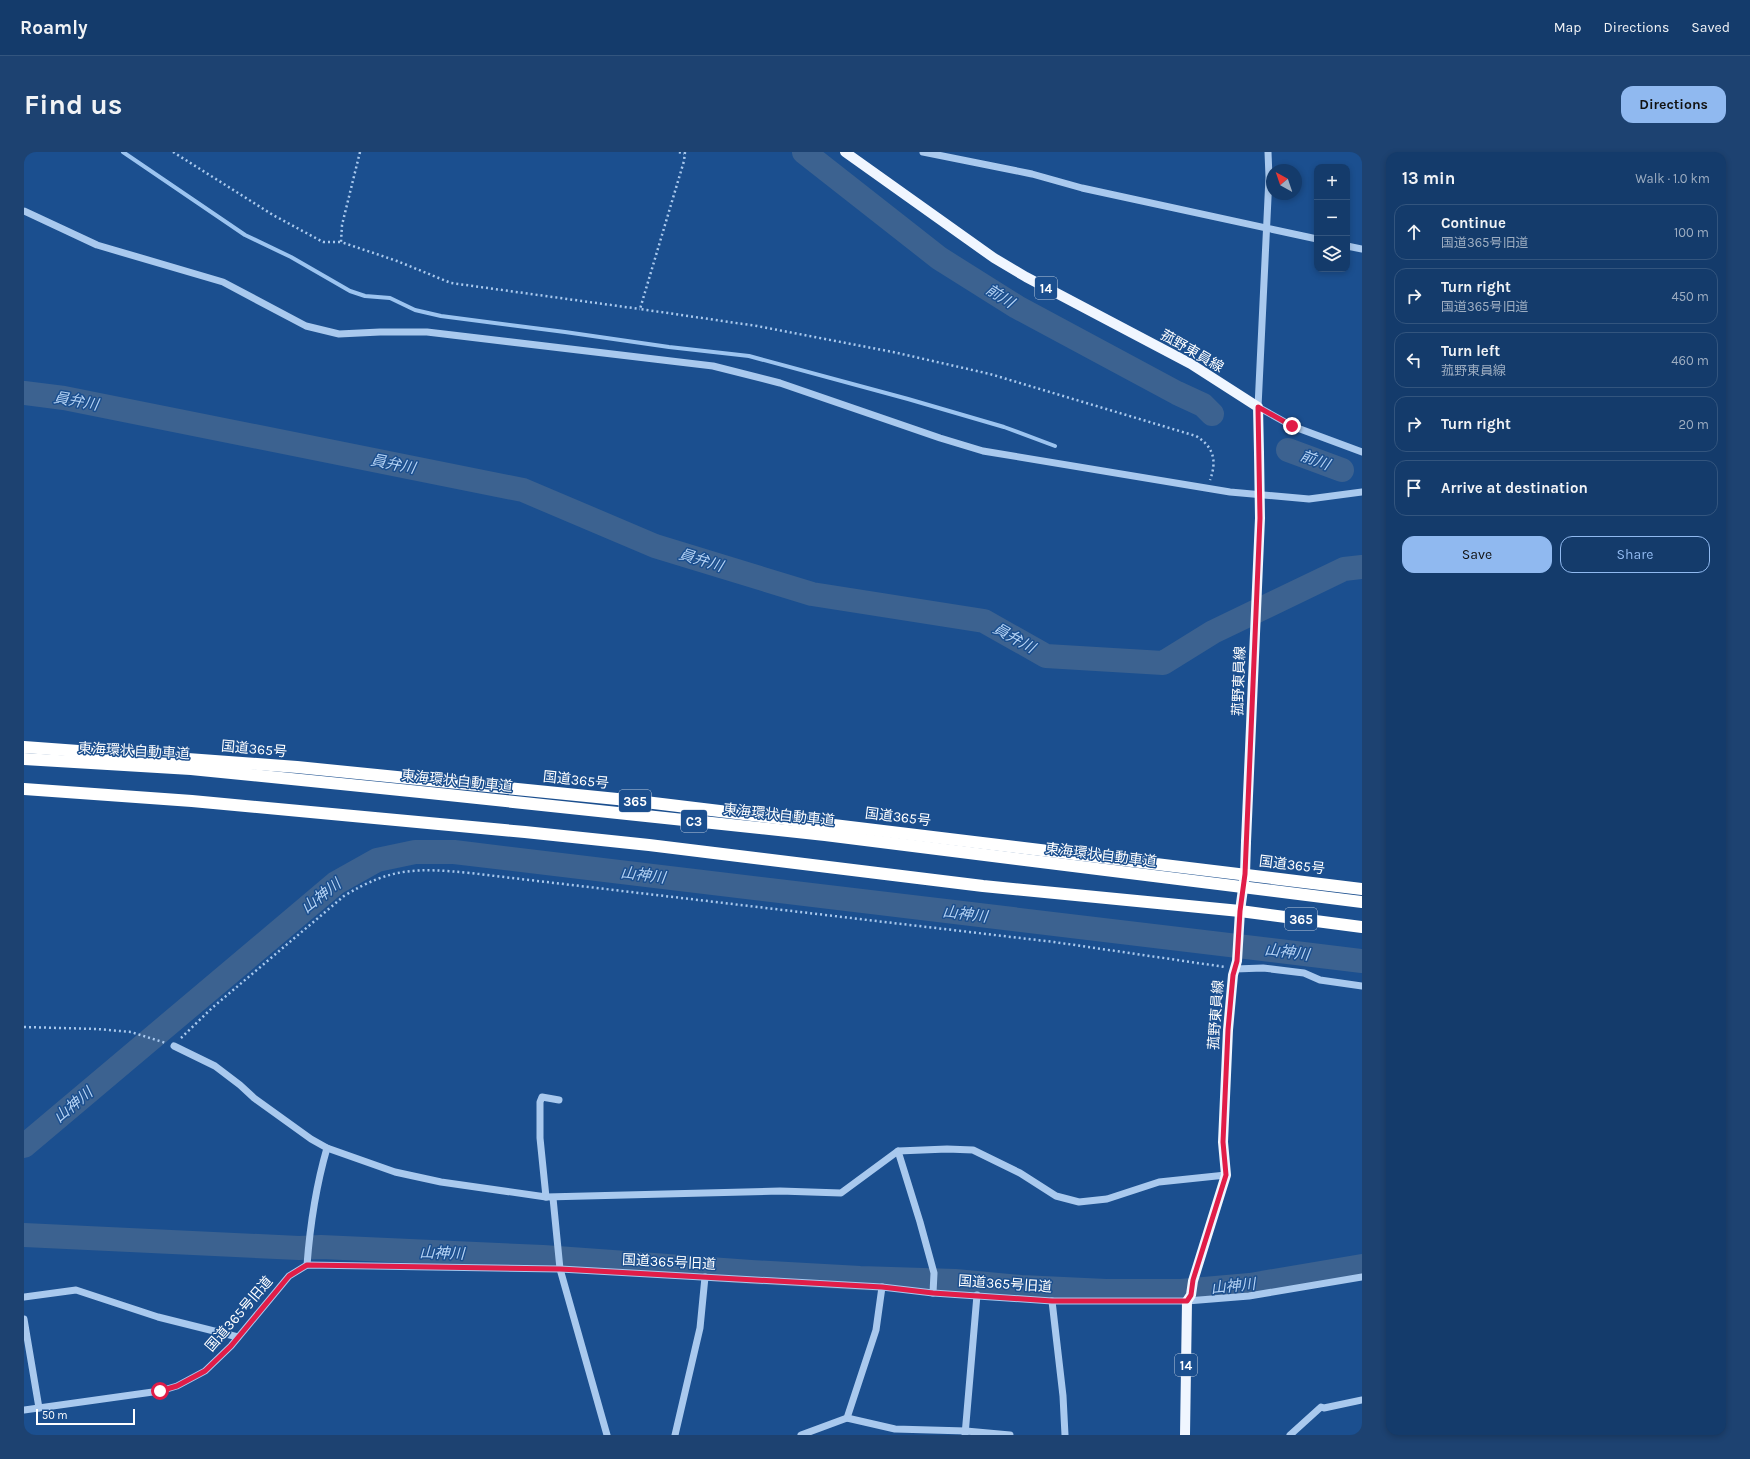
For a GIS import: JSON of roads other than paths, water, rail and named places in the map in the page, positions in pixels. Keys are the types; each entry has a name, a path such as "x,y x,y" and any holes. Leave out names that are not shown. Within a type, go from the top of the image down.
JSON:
{"highway":[{"name":"国道365号","path":"24,747 297,767 637,801 1362,889"},
{"name":"東海環状自動車道","path":"24,759 191,769 539,804 825,835 1362,902"},
{"name":"365","path":"24,790 184,800 416,820 649,845 983,886 1240,911 1362,928"}],"main road":[{"name":"菰野東員線","path":"845,152 994,258 1026,277 1191,364 1258,407 1260,518 1245,874 1228,1030 1223,1142 1226,1175 1193,1280 1189,1298 1185,1435"}],"street":[{"path":"923,152 1032,174 1082,188 1314,238"},
{"path":"1268,152 1269,177 1258,407 1292,426 1362,452"},
{"path":"24,211 97,245 223,282 306,326 339,334 427,332 713,366 780,383 940,438 983,451 1230,492 1309,498 1362,492"},
{"path":"1350,247 1362,249"},
{"path":"1236,965 1304,973 1320,980 1362,986"},
{"path":"172,1045 215,1066 254,1098 327,1148 395,1172 441,1182 550,1197 780,1191 841,1193 898,1151 947,1149 972,1150 1020,1174 1056,1196 1079,1202 1107,1198 1159,1182 1226,1175"},
{"path":"559,1100 542,1097 540,1102 540,1138 550,1197 559,1266 607,1435"},
{"path":"307,1265 308,1241 327,1148"},
{"path":"898,1151 934,1273 933,1293"},
{"name":"国道365号旧道","path":"24,1410 160,1391 177,1386 205,1371 238,1337 289,1276 307,1265 559,1266 705,1277 882,1287 933,1293 1052,1301 1248,1296 1362,1276"},
{"path":"675,1435 700,1328 705,1277"},
{"path":"848,1418 876,1330 882,1287"},
{"path":"24,1297 76,1290 158,1317 238,1337"},
{"path":"965,1433 977,1295"},
{"path":"1052,1301 1063,1396 1065,1435"},
{"path":"24,1319 39,1408"},
{"path":"1290,1435 1321,1407 1324,1408 1362,1400"},
{"path":"800,1435 848,1418 891,1431 1010,1435"}],"waterway":[{"path":"123,152 245,235 291,257 350,291 365,296 390,298 415,310 441,316 669,347 749,356 908,399 1004,427 1055,446"},
{"name":"前川","path":"804,152 939,258 1017,307 1177,393 1203,405 1212,414"},
{"name":"員弁川","path":"24,393 64,398 523,490 655,546 812,594 984,621 1046,656 1163,663 1213,632 1344,569 1362,567"},
{"name":"前川","path":"1288,450 1342,470"},
{"name":"山神川","path":"24,1146 336,883 377,860 415,852 454,852 1362,961"},
{"name":"山神川","path":"24,1235 299,1248 321,1247 543,1257 751,1272 955,1281 1021,1287 1106,1291 1181,1291 1250,1285 1362,1266"}]}
